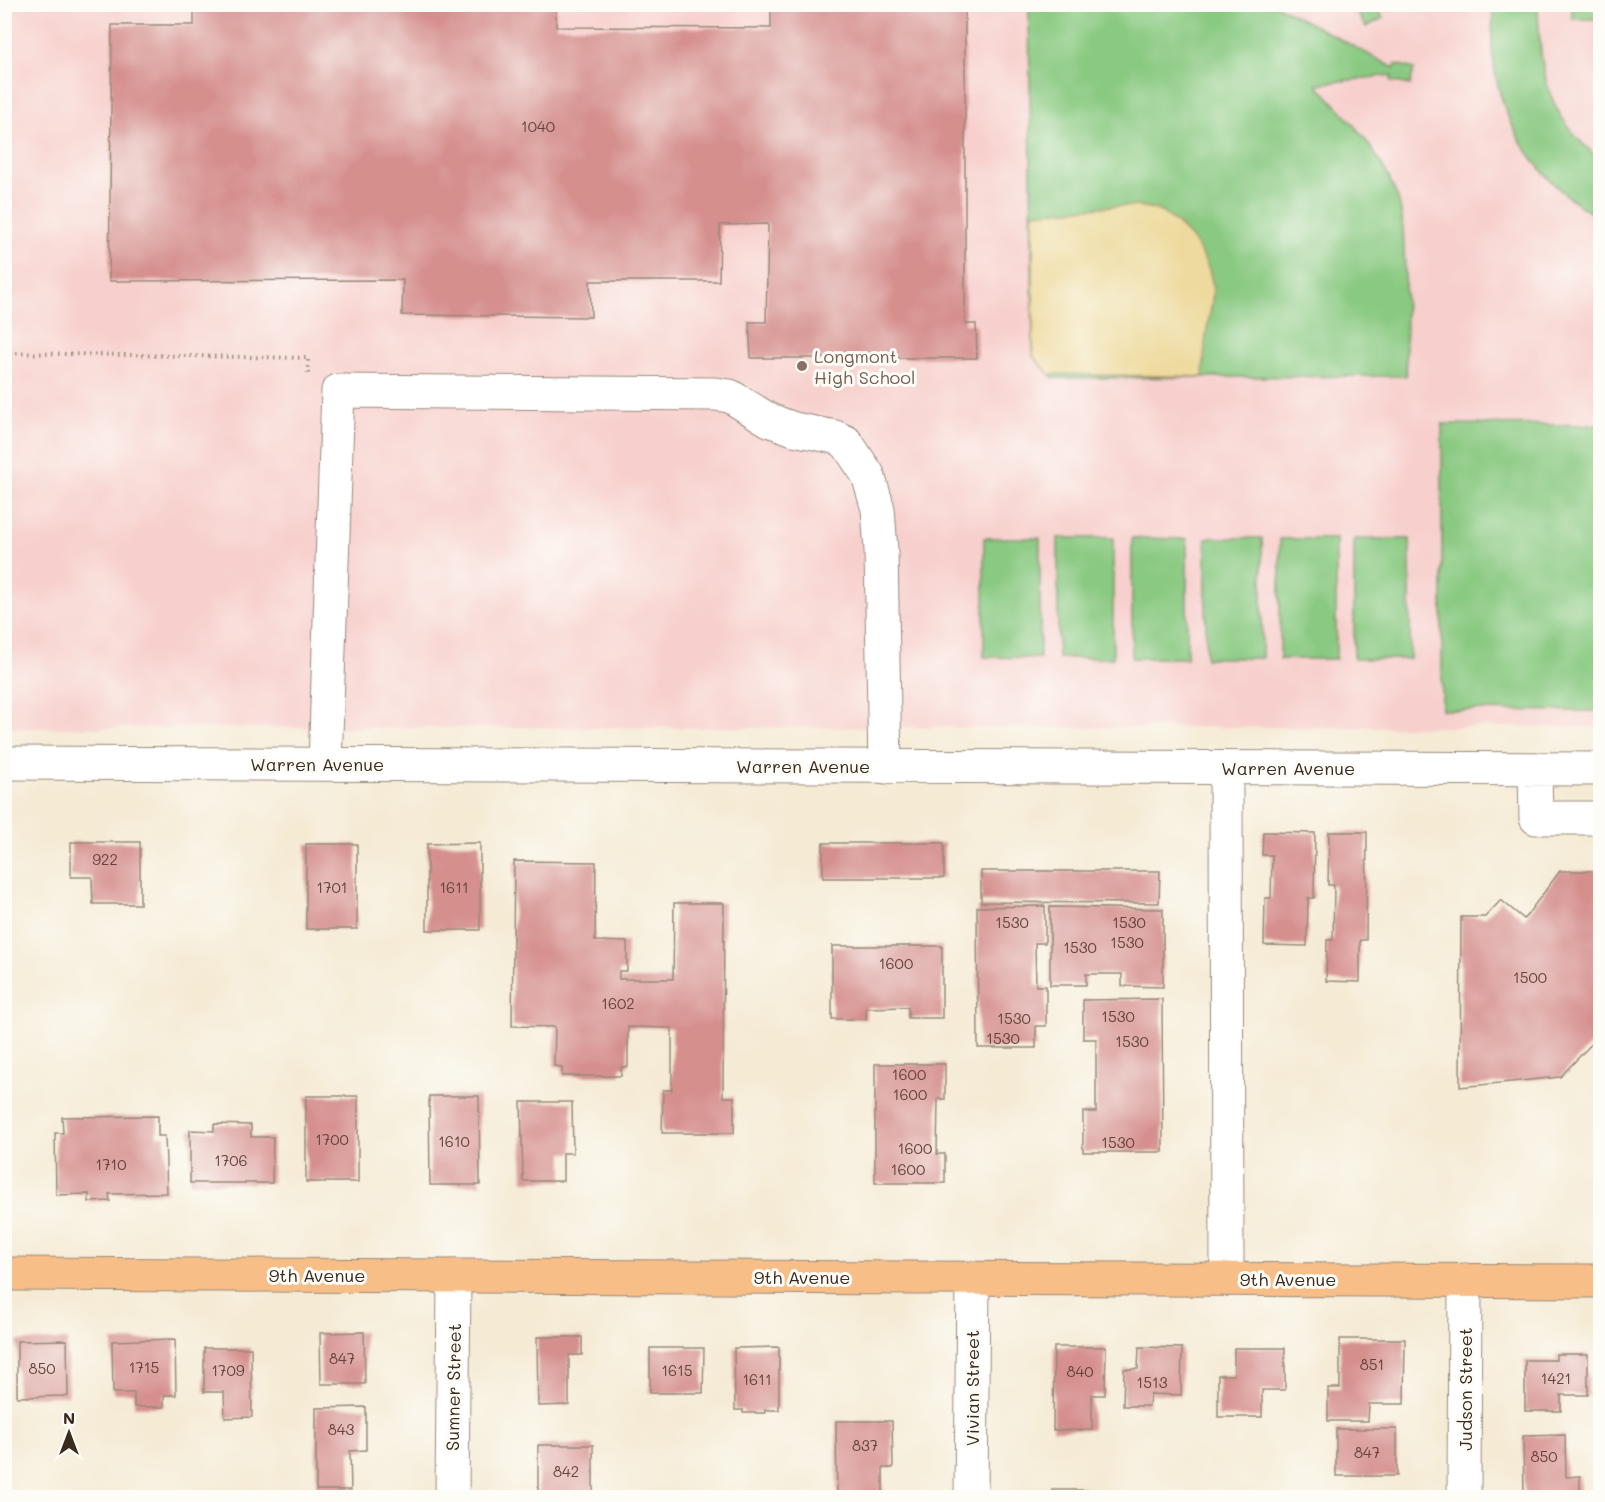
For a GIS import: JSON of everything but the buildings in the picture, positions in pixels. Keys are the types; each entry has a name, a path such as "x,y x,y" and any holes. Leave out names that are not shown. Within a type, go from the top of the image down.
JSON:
{"main road":[{"name":"9th Avenue","path":"4,1274 1600,1281"}],"street":[{"path":"326,764 338,391 730,396 769,420 794,429 836,437 846,442 868,475 879,508 882,550 885,766"},
{"name":"Warren Avenue","path":"4,763 1600,769"},
{"path":"1226,768 1227,1279"},
{"path":"1535,769 1536,818 1600,818"},
{"name":"Sumner Street","path":"452,1497 454,1276"},
{"name":"Vivian Street","path":"971,1497 973,1278"},
{"name":"Judson Street","path":"1464,1497 1465,1280"}],"path":[{"path":"4,353 308,358 308,380"}],"shaded area":[{"name":"Longmont High School","path":"4,5 1600,5 1600,727 5,728"}],"green space":[{"path":"1102,4 1125,7 1125,4 1276,5 1394,68 1396,64 1414,69 1410,85 1391,81 1392,75 1316,84 1340,109 1372,149 1398,200 1404,248 1406,376 1053,378 1033,356 1029,5"},
{"path":"1355,5 1376,5 1383,18 1366,27 1355,10 1358,8"},
{"path":"1493,5 1538,5 1541,50 1549,90 1568,126 1600,159 1600,218 1578,204 1541,170 1526,150 1514,128 1497,80 1492,49"},
{"path":"1572,5 1600,5 1600,19 1572,19"},
{"path":"1442,424 1600,425 1600,711 1442,710"},
{"path":"984,538 1040,538 1040,658 984,657"},
{"path":"1058,538 1113,538 1113,658 1058,658"},
{"path":"1132,538 1187,539 1187,658 1132,658"},
{"path":"1206,538 1262,538 1262,658 1206,658"},
{"path":"1280,539 1336,539 1336,659 1280,659"},
{"path":"1354,539 1410,539 1410,659 1354,659"}],"sand":[{"path":"1112,206 1144,207 1161,212 1186,233 1200,251 1212,281 1213,295 1205,341 1203,377 1049,374 1033,356 1033,213"}],"place":[{"name":"Longmont High School","path":"802,366"}]}
